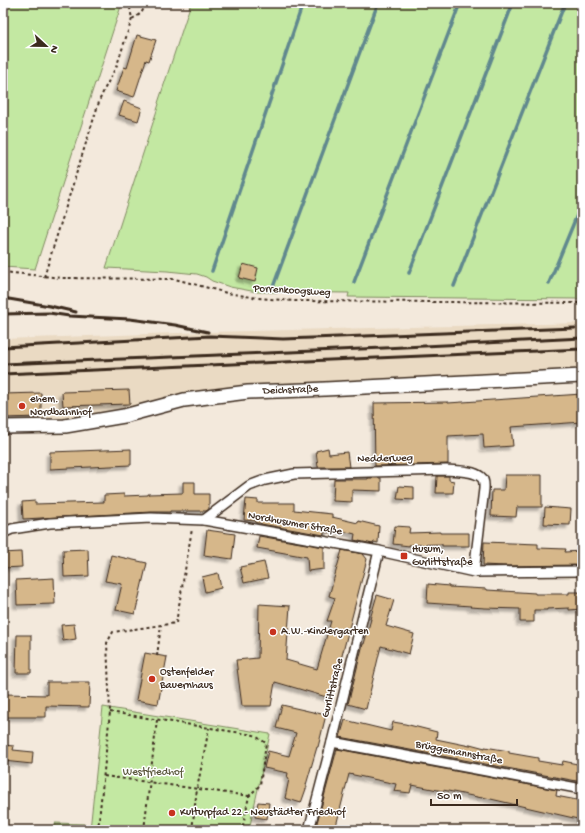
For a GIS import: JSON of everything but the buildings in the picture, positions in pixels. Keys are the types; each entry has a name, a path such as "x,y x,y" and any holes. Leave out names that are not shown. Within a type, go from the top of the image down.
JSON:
{"main road":[{"name":"Deichstraße","path":"3,427 65,426 124,416 184,400 248,392 582,376"}],"street":[{"name":"Nedderweg","path":"204,520 249,486 265,480 294,474 446,470 469,472 481,477 484,482 474,572"},
{"name":"Nordhusumer Straße","path":"3,533 12,529 50,523 151,518 194,519 379,551 474,572 582,571"},
{"name":"Gurlittstraße","path":"308,830 332,742 379,551"},
{"name":"Brüggemannstraße","path":"332,742 582,788"}],"path":[{"path":"44,276 100,99 117,65 132,19 130,8 132,3"},
{"path":"132,19 142,12 144,9 144,3"},
{"name":"Porrenkoogsweg","path":"3,272 62,278 175,279 235,294 258,298 295,301 582,303"},
{"path":"98,830 110,712 107,643 113,632 176,623 194,519"},
{"path":"157,656 161,625"},
{"path":"110,712 254,735 266,743 260,784 250,796 242,830"},
{"path":"144,830 157,720"},
{"path":"192,830 197,789 209,728"},
{"path":"104,776 250,796"}],"shaded area":[{"path":"582,323 582,371 248,385 183,395 123,410 63,420 3,420 3,339 207,332"}],"green space":[{"path":"3,3 122,3 35,269 3,267"},
{"path":"191,3 582,3 582,299 348,297 349,293 257,292 230,287 197,274 106,268"},
{"name":"Westfriedhof","path":"103,707 270,734 249,830 90,830"},
{"path":"55,823 84,824 83,830 55,830"}],"waterway":[{"path":"212,271 303,3"},
{"path":"273,287 378,3"},
{"path":"354,282 460,3"},
{"path":"409,273 513,3"},
{"path":"454,286 565,3"},
{"path":"549,283 582,203"}],"railway":[{"path":"3,298 76,312"},
{"path":"3,314 49,313 69,316 130,319 175,325 208,332"},
{"path":"3,347 210,336 283,339 575,328"},
{"path":"3,364 582,338"},
{"path":"3,374 582,349"}],"place":[{"name":"ehem. Nordbahnhof","path":"22,406"},
{"name":"Husum, Gurlittstraße","path":"404,556"},
{"name":"A.W.-Kindergarten","path":"273,632"},
{"name":"Ostenfelder Bauernhaus","path":"152,679"},
{"name":"Kulturpfad 22 - Neustädter Friedhof","path":"172,813"}]}
